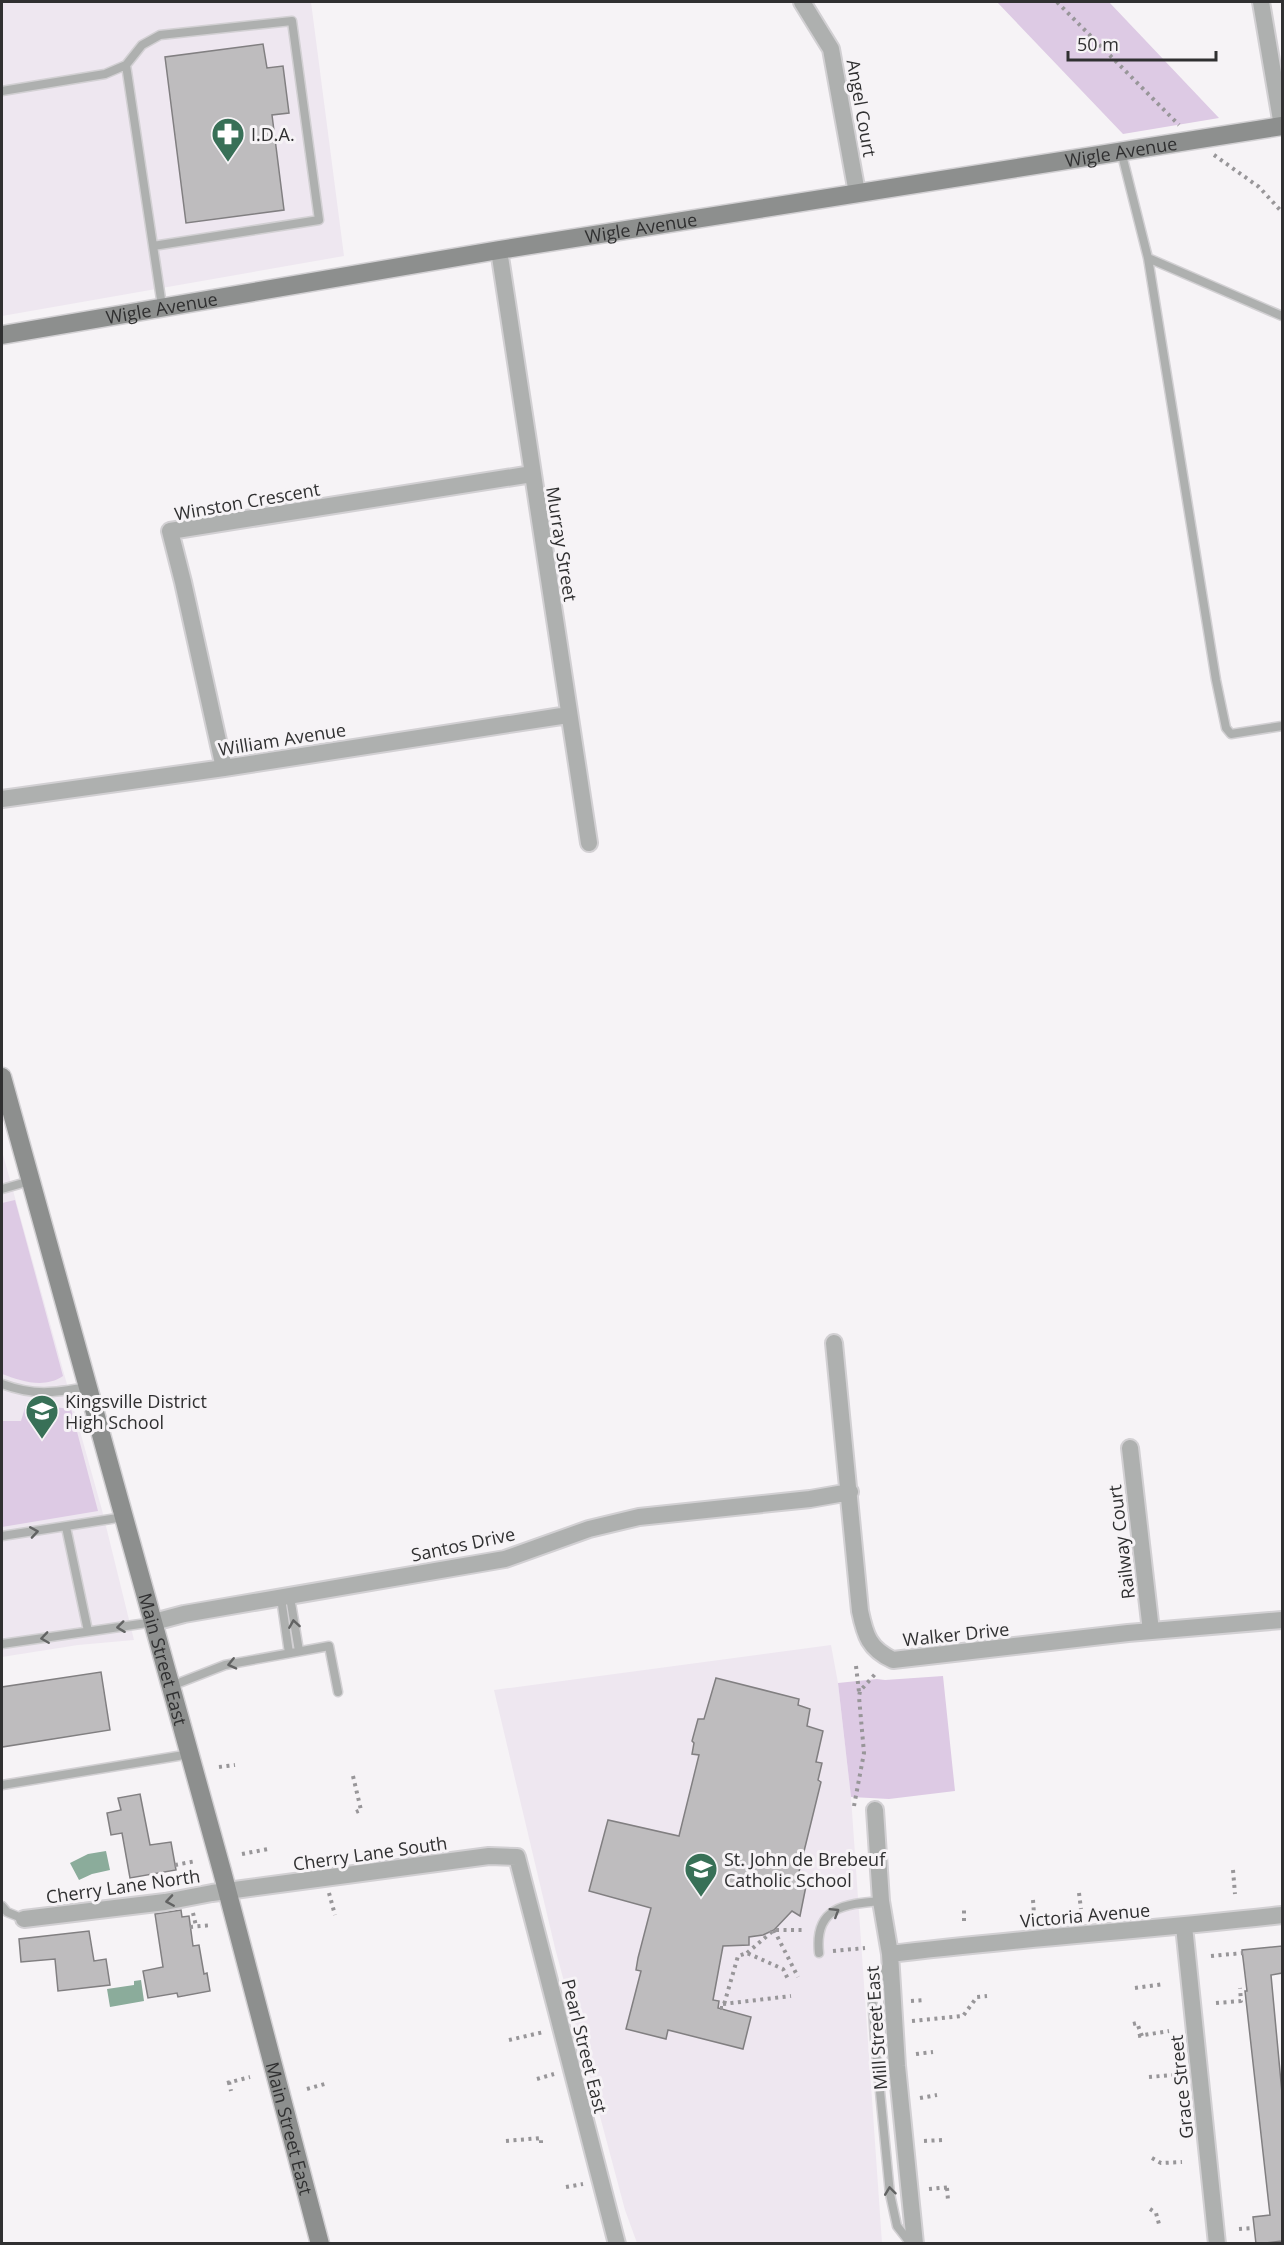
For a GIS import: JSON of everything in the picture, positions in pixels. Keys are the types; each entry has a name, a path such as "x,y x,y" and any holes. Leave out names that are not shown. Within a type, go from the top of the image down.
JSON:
{"street":[{"name":"Angel Court","path":"802,2 831,49 857,192"},
{"path":"1261,2 1282,126"},
{"name":"Wigle Avenue","path":"2,335 499,250 1282,126"},
{"name":"Murray Street","path":"499,250 589,843"},
{"name":"Winston Crescent","path":"224,768 170,531 532,474"},
{"name":"William Avenue","path":"2,799 224,768 568,715"},
{"name":"Main Street East","path":"2,1077 228,1892 320,2244"},
{"name":"Walker Drive","path":"834,1343 860,1611 864,1631 880,1654 893,1660 1151,1631 1282,1620"},
{"name":"Railway Court","path":"1130,1448 1151,1631"},
{"name":"Santos Drive","path":"154,1622 184,1614 505,1559 589,1529 639,1517 810,1499 850,1492"},
{"name":"Mill Street East","path":"875,1810 881,1901 890,1956 913,2244"},
{"name":"Cherry Lane South","path":"228,1892 489,1856 517,1857"},
{"name":"Pearl Street East","path":"517,1857 617,2244"},
{"name":"Cherry Lane North","path":"24,1919 228,1892"},
{"name":"Victoria Avenue","path":"890,1956 988,1943 1282,1915"},
{"name":"Grace Street","path":"1184,1926 1217,2244"}],"lane":[{"path":"2,91 105,74 126,65 142,45 160,35 292,21 319,220 153,246"},
{"path":"126,65 162,306"},
{"path":"1121,151 1148,258 1216,680 1226,728 1231,734 1282,726"},
{"path":"1148,258 1282,316"},
{"path":"2,1189 31,1180"},
{"path":"2,1384 41,1394 87,1388"},
{"path":"2,1536 124,1517"},
{"path":"66,1527 88,1631"},
{"path":"285,1597 294,1652"},
{"path":"2,1644 154,1622"},
{"path":"171,1686 225,1665 329,1646 338,1692"},
{"path":"2,1785 190,1754"},
{"path":"823,1952 819,1930 833,1910 852,1903 881,1901"},
{"path":"2,1906 7,1912 24,1919"}],"path":[{"path":"1058,2 1193,140 1259,187 1282,212"},
{"path":"854,1806 864,1754 855,1666"},
{"path":"859,1697 860,1691 877,1672"},
{"path":"219,1767 235,1765"},
{"path":"353,1776 361,1810 356,1812"},
{"path":"242,1854 268,1849"},
{"path":"175,1865 196,1861"},
{"path":"1233,1870 1235,1894"},
{"path":"328,1889 335,1915"},
{"path":"1079,1893 1081,1908"},
{"path":"1033,1900 1034,1914"},
{"path":"964,1909 964,1921"},
{"path":"190,1927 212,1925"},
{"path":"791,1996 722,2006 738,1956 747,1953 774,1930 803,1930"},
{"path":"774,1930 798,1977"},
{"path":"823,1952 865,1948"},
{"path":"747,1953 783,1969 789,1981"},
{"path":"1211,1956 1243,1953"},
{"path":"1136,1988 1164,1984"},
{"path":"1216,2003 1241,2001 1240,1988"},
{"path":"912,2021 963,2016 977,1997 987,1996"},
{"path":"910,2001 925,2000"},
{"path":"1133,2024 1137,2023 1140,2036 1169,2031"},
{"path":"509,2040 544,2032"},
{"path":"916,2054 933,2052"},
{"path":"537,2079 554,2074"},
{"path":"1149,2077 1173,2074"},
{"path":"231,2091 228,2083 250,2077"},
{"path":"307,2089 328,2084"},
{"path":"920,2097 938,2095"},
{"path":"506,2141 541,2138 541,2143"},
{"path":"924,2141 942,2140"},
{"path":"1152,2158 1161,2163 1182,2162"},
{"path":"566,2187 583,2184"},
{"path":"929,2189 949,2188 948,2200"},
{"path":"1150,2209 1156,2213 1160,2224"},
{"path":"1239,2229 1254,2228"}],"shaded area":[{"path":"2,2 311,2 344,256 2,316"},
{"path":"997,2 1109,2 1219,118 1123,134"},
{"name":"Kingsville District High School","path":"2,1151 102,1510 134,1640 78,1645 2,1657"},
{"path":"15,1200 63,1376 48,1382 25,1381 2,1374 2,1203"},
{"path":"26,1404 71,1409 98,1511 2,1527 2,1421 21,1421"},
{"name":"St. John de Brebeuf Catholic School","path":"831,1645 838,1683 851,1797 882,2243 637,2243 625,2210 555,1948 494,1690"},
{"path":"943,1676 955,1791 889,1799 851,1797 838,1683"},
{"path":"106,1851 110,1870 79,1880 70,1863 88,1854"},
{"path":"141,1980 144,2001 110,2007 107,1989 134,1985 134,1981"}],"building":[{"name":"I.D.A.","path":"263,44 267,68 283,66 289,113 272,115 284,210 186,223 165,57"},
{"path":"101,1672 110,1730 2,1747 2,1687"},
{"path":"716,1678 799,1699 798,1705 810,1709 807,1726 823,1731 816,1762 822,1763 818,1780 821,1782 796,1884 806,1886 800,1916 792,1911 774,1930 763,1935 749,1937 749,1945 723,1946 713,2000 719,2001 718,2008 751,2017 743,2049 668,2030 666,2039 626,2029 641,1971 636,1970 651,1908 589,1891 608,1820 679,1836 699,1755 692,1754 694,1743 692,1741 698,1719 704,1719"},
{"path":"140,1794 150,1845 171,1842 176,1870 130,1878 122,1833 111,1835 107,1813 121,1810 118,1798"},
{"path":"181,1910 182,1917 189,1916 193,1946 199,1945 204,1974 207,1973 210,1991 178,1997 177,1993 148,1998 143,1971 163,1967 155,1914"},
{"path":"89,1931 94,1961 106,1959 110,1985 58,1991 55,1959 21,1962 19,1939"},
{"path":"1282,1946 1282,1973 1271,1975 1282,2093 1282,2241 1256,2244 1253,2217 1270,2215 1242,1950"}],"place":[{"name":"I.D.A.","path":"228,163"},
{"name":"Kingsville District High School","path":"42,1440"},
{"name":"St. John de Brebeuf Catholic School","path":"701,1898"}]}
